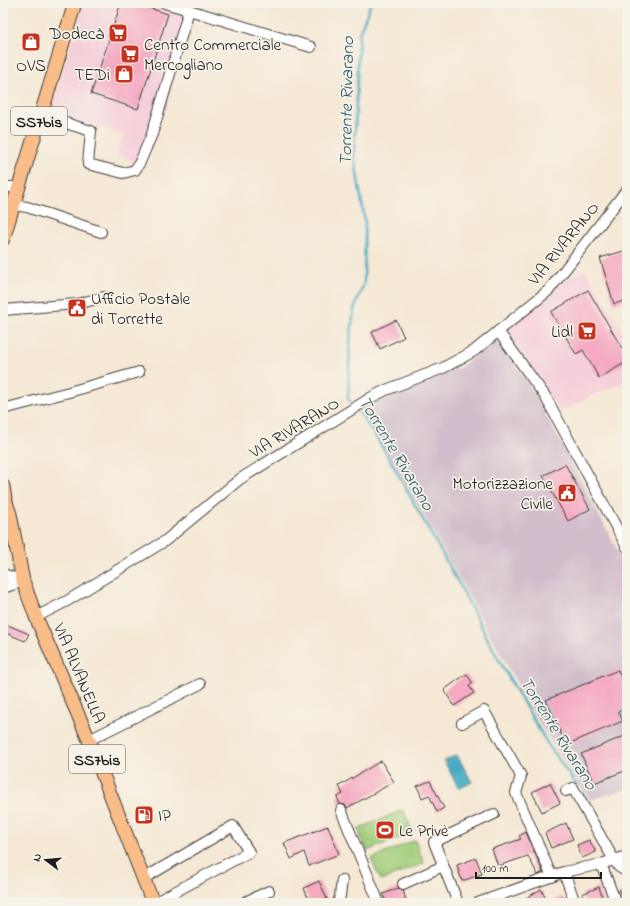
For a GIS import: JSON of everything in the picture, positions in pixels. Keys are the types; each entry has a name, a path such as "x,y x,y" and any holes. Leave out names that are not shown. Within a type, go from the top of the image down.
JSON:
{"main road":[{"name":"SS7bis","path":"3,239 75,3"},
{"name":"SS7bis","path":"3,486 4,501 10,514 16,547"},
{"name":"SS7bis","path":"3,526 16,547"},
{"name":"VIA ALVANELLA","path":"16,547 23,581 36,617 89,740 143,879 154,903"}],"street":[{"path":"165,3 311,47"},
{"path":"40,116 91,131 88,164 123,173 135,170 152,134 189,10"},
{"path":"3,187 19,187"},
{"name":"VIA RIVARANO","path":"36,617 67,601 165,541 240,479 360,405 386,390 443,368 474,351 549,290 625,192 627,192"},
{"path":"13,204 27,207 101,232"},
{"path":"8,310 77,304 104,298"},
{"path":"498,331 545,396 627,547"},
{"path":"3,409 139,372"},
{"path":"3,574 23,581"},
{"path":"3,588 23,581"},
{"path":"89,740 200,684"},
{"path":"462,723 484,711 521,776 516,793 552,877"},
{"path":"566,791 573,788 622,860"},
{"path":"341,810 379,903"},
{"path":"458,903 434,842 494,814"},
{"name":"VIA ALVANELLA","path":"143,879 233,826 249,852 154,903"},
{"path":"478,903 564,872 622,860"},
{"path":"622,860 619,867 627,872"},
{"path":"601,864 616,903"},
{"path":"403,884 443,866"},
{"path":"564,872 575,903"},
{"path":"338,903 342,880"},
{"path":"243,903 269,891"}],"shaded area":[{"path":"83,3 198,3 156,139 143,164 117,155 123,135 103,127 49,116"},
{"path":"585,270 627,338 627,382 597,393 560,412 508,337 508,332 512,325 560,284"},
{"path":"496,340 529,384 625,565 627,574 627,789 590,800 538,721 422,512 362,411 376,402 461,367"}],"green space":[{"name":"Le Privè","path":"403,810 413,832 367,851 358,829"},
{"name":"Le Privè","path":"415,840 424,863 381,881 371,859"}],"water":[{"name":"Le Privè","path":"457,755 472,782 459,789 444,761"}],"building":[{"name":"Centro Commerciale Mercogliano","path":"121,3 133,3 168,14 138,109 91,94"},
{"path":"627,250 627,273 625,273 627,282 627,300 614,304 600,258"},
{"name":"Lidl","path":"588,290 627,357 627,372 623,364 599,378 583,350 576,354 551,312"},
{"path":"396,320 404,337 380,349 372,332"},
{"name":"Motorizzazione Civile","path":"565,464 590,509 568,521 543,476"},
{"path":"3,623 29,634 25,641 3,632"},
{"path":"618,670 627,692 627,708 618,711 623,721 568,744 565,734 562,736 546,700"},
{"path":"466,674 473,683 469,686 474,693 454,706 444,690"},
{"path":"627,735 627,770 594,783 581,754"},
{"name":"Le Privè","path":"381,761 394,782 347,808 345,805 340,804 337,797 343,794 339,786"},
{"name":"Le Privè","path":"430,781 444,808 437,812 429,795 422,798 417,786"},
{"path":"550,783 560,803 542,812 532,792"},
{"path":"566,823 573,839 551,848 545,833"},
{"path":"328,826 339,854 309,866 304,852 291,859 284,843"},
{"path":"526,832 543,872 538,875 528,856 498,866 492,849 521,839 519,836"},
{"path":"589,840 596,852 582,858 577,845"},
{"path":"476,858 482,874 462,881 457,865"},
{"path":"319,881 327,899 318,903 310,903 304,888"},
{"path":"627,885 627,903 624,903 619,890"},
{"path":"599,887 604,903 585,903 582,894"},
{"path":"398,888 403,890 406,900 398,903 387,903 383,894"},
{"path":"541,889 548,903 518,903"},
{"path":"562,896 566,903 548,903"}],"waterway":[{"name":"Torrente Rivarano","path":"353,405 348,399 350,341 354,309 364,283 365,222 354,155 359,34 371,3"},
{"name":"Torrente Rivarano","path":"356,409 363,417 385,451 459,584 501,664 547,743 577,786"},
{"name":"Torrente Rivarano","path":"582,793 589,805"}],"place":[{"name":"Dodecà","path":"118,33"},
{"name":"OVS","path":"31,42"},
{"name":"Centro Commerciale Mercogliano","path":"130,54"},
{"name":"TEDi","path":"124,74"},
{"name":"Ufficio Postale di Torrette","path":"77,308"},
{"name":"Lidl","path":"587,331"},
{"name":"Motorizzazione Civile","path":"567,493"},
{"name":"IP","path":"144,815"},
{"name":"Le Privè","path":"385,830"}]}
